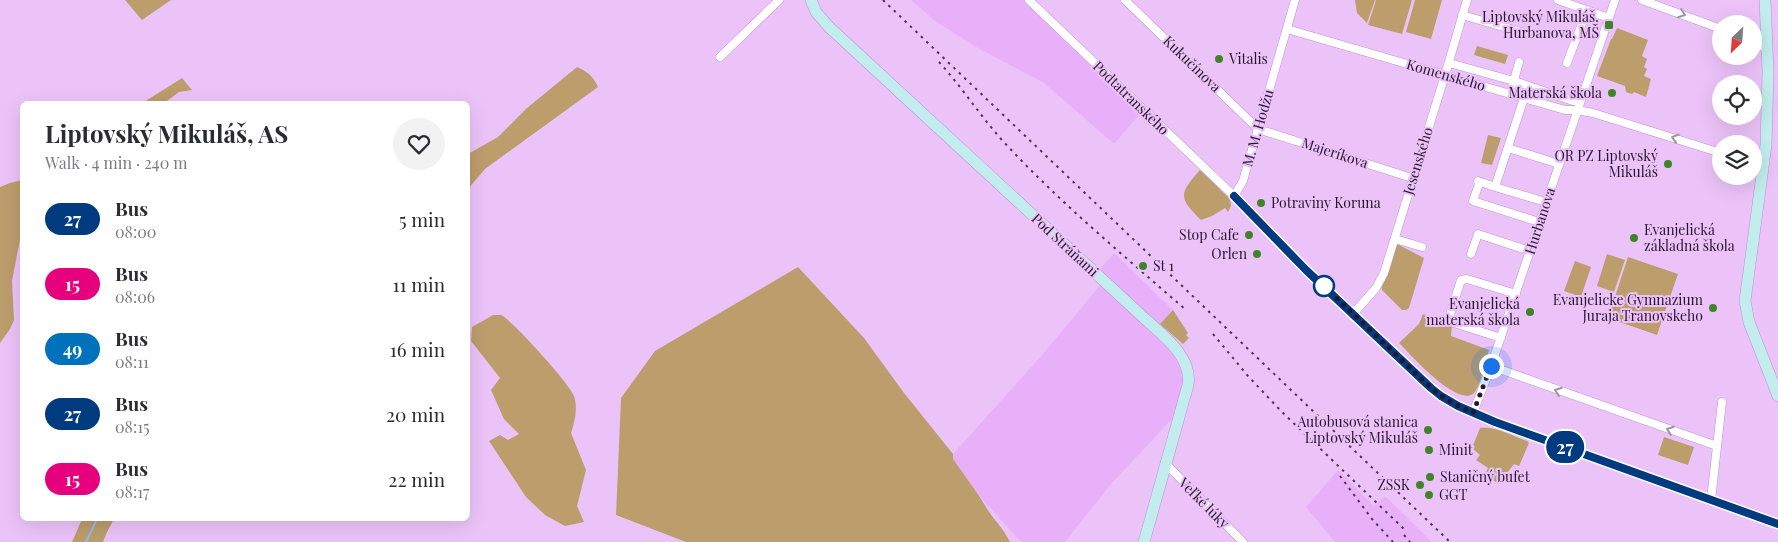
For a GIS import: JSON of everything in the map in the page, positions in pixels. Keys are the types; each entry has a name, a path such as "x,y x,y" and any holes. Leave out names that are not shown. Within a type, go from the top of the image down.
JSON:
{"street":[{"path":"720,57 779,0"},
{"name":"Pod Stráňami","path":"811,0 816,12 829,27 1143,317 1174,347 1184,360 1189,380 1144,542"},
{"name":"Podtatranského","path":"1029,0 1234,196 1298,262 1436,392 1473,413 1778,524"},
{"name":"Kukučínova","path":"1125,0 1258,129"},
{"name":"M. M. Hodžu","path":"1234,196 1243,181 1295,0"},
{"name":"Jesenského","path":"1353,314 1379,284 1395,239 1466,0"},
{"path":"1558,0 1609,18"},
{"name":"Hurbanova","path":"1473,413 1501,338 1615,0"},
{"path":"1642,0 1712,26"},
{"path":"1762,142 1768,98 1765,0"},
{"path":"1567,62 1587,10"},
{"path":"1462,15 1528,34"},
{"name":"Komenského","path":"1286,29 1565,110 1593,113 1712,150"},
{"path":"1762,46 1768,50"},
{"path":"1449,62 1514,81 1572,102 1580,100"},
{"path":"1510,94 1519,62"},
{"path":"1495,186 1524,98"},
{"name":"Majeríkova","path":"1258,129 1412,178"},
{"path":"1508,148 1559,164"},
{"path":"1539,222 1473,201 1479,182 1546,202"},
{"path":"1757,185 1745,301 1749,322 1778,396"},
{"path":"1471,254 1478,234 1530,251"},
{"path":"1395,239 1422,247"},
{"path":"1501,338 1448,321 1461,280 1467,279 1516,294"},
{"path":"1491,366 1717,446"},
{"path":"1711,500 1722,402"},
{"name":"Veľké lúky","path":"1165,463 1243,542"}],"shaded area":[{"path":"125,0 171,0 142,20"},
{"path":"911,0 1026,0 1141,113 1114,144 1044,83 976,47 935,21"},
{"path":"1355,0 1375,0 1367,23 1357,13"},
{"path":"1376,0 1412,0 1402,34 1368,25"},
{"path":"1415,0 1442,0 1431,39 1406,32"},
{"path":"1617,28 1648,40 1642,56 1647,59 1644,67 1647,69 1644,76 1651,79 1646,97 1634,92 1632,94 1626,92 1625,86 1597,76"},
{"path":"1477,46 1508,55 1505,64 1474,55"},
{"path":"577,67 590,75 598,87 485,169 470,187 470,153 498,137 527,108"},
{"path":"182,78 192,90 179,92 167,101 146,101"},
{"path":"1488,135 1501,138 1492,165 1481,163"},
{"path":"1200,170 1230,199 1231,206 1228,212 1225,208 1201,220 1188,206 1184,195 1185,190"},
{"path":"20,180 20,239 12,281 14,320 0,343 0,187"},
{"path":"1396,245 1424,258 1409,308 1406,310 1402,310 1382,290 1381,286"},
{"path":"1114,253 1173,310 1160,324 1099,270"},
{"path":"1607,254 1625,260 1614,292 1597,286"},
{"path":"1628,257 1678,274 1657,335 1608,318"},
{"path":"1575,261 1591,267 1581,297 1564,291"},
{"path":"798,267 864,338 904,393 953,454 953,459 1010,542 686,542 616,515 621,398 655,351"},
{"path":"1102,283 1166,345 1185,371 1184,386 1175,416 1111,484 1065,542 1021,542 982,499 953,459 953,454 1042,355"},
{"path":"1173,310 1188,333 1186,335 1189,338 1183,344 1160,324"},
{"path":"1423,314 1452,324 1451,336 1489,350 1480,381 1473,394 1465,396 1445,386 1423,368 1399,343 1419,324"},
{"path":"493,315 501,315 507,319 528,339 574,396 576,414 571,433 586,470 577,506 584,522 565,526 545,515 526,497 489,441 500,435 508,440 519,434 504,419 491,390 500,378 471,341 472,327"},
{"path":"1480,428 1498,430 1529,443 1519,466 1514,464 1499,484 1485,475 1488,468 1476,460 1480,455 1472,448"},
{"path":"1664,437 1694,447 1688,465 1658,455"},
{"path":"1338,470 1374,506 1385,496 1432,542 1335,542 1306,507"},
{"path":"81,521 113,521 103,542 72,542"}],"waterway":[{"path":"86,542 96,521"}],"railway":[{"path":"883,0 1450,542"},
{"path":"939,62 1001,139 1023,162 1091,227 1186,310"},
{"path":"1213,334 1248,376 1281,411 1404,529"},
{"path":"1340,476 1372,519 1393,542"},
{"path":"1404,535 1410,542"}],"bus line":[{"name":"27","path":"1234,196 1306,270 1441,396 1495,422 1778,524"}],"place":[{"name":"Liptovský Mikuláš, Hurbanova, MŠ","path":"1609,25"},
{"name":"Vitalis","path":"1219,59"},
{"name":"Materská škola","path":"1612,93"},
{"name":"OR PZ Liptovský Mikuláš","path":"1668,164"},
{"name":"Potraviny Koruna","path":"1261,203"},
{"name":"Stop Cafe","path":"1249,235"},
{"name":"Evanjelická základná škola","path":"1634,238"},
{"name":"Orlen","path":"1257,254"},
{"name":"St 1","path":"1143,266"},
{"name":"Evanjelicke Gymnazium Juraja Tranovskeho","path":"1713,308"},
{"name":"Evanjelická materská škola","path":"1530,312"},
{"name":"Autobusová stanica Liptovský Mikuláš","path":"1428,430"},
{"name":"Minit","path":"1429,450"},
{"name":"Staničný bufet","path":"1430,477"},
{"name":"ZSSK","path":"1420,485"},
{"name":"GGT","path":"1429,495"}],"route":[{"path":"1324,286 1431,388 1441,396 1473,413 1479,402 1491,366"}]}
